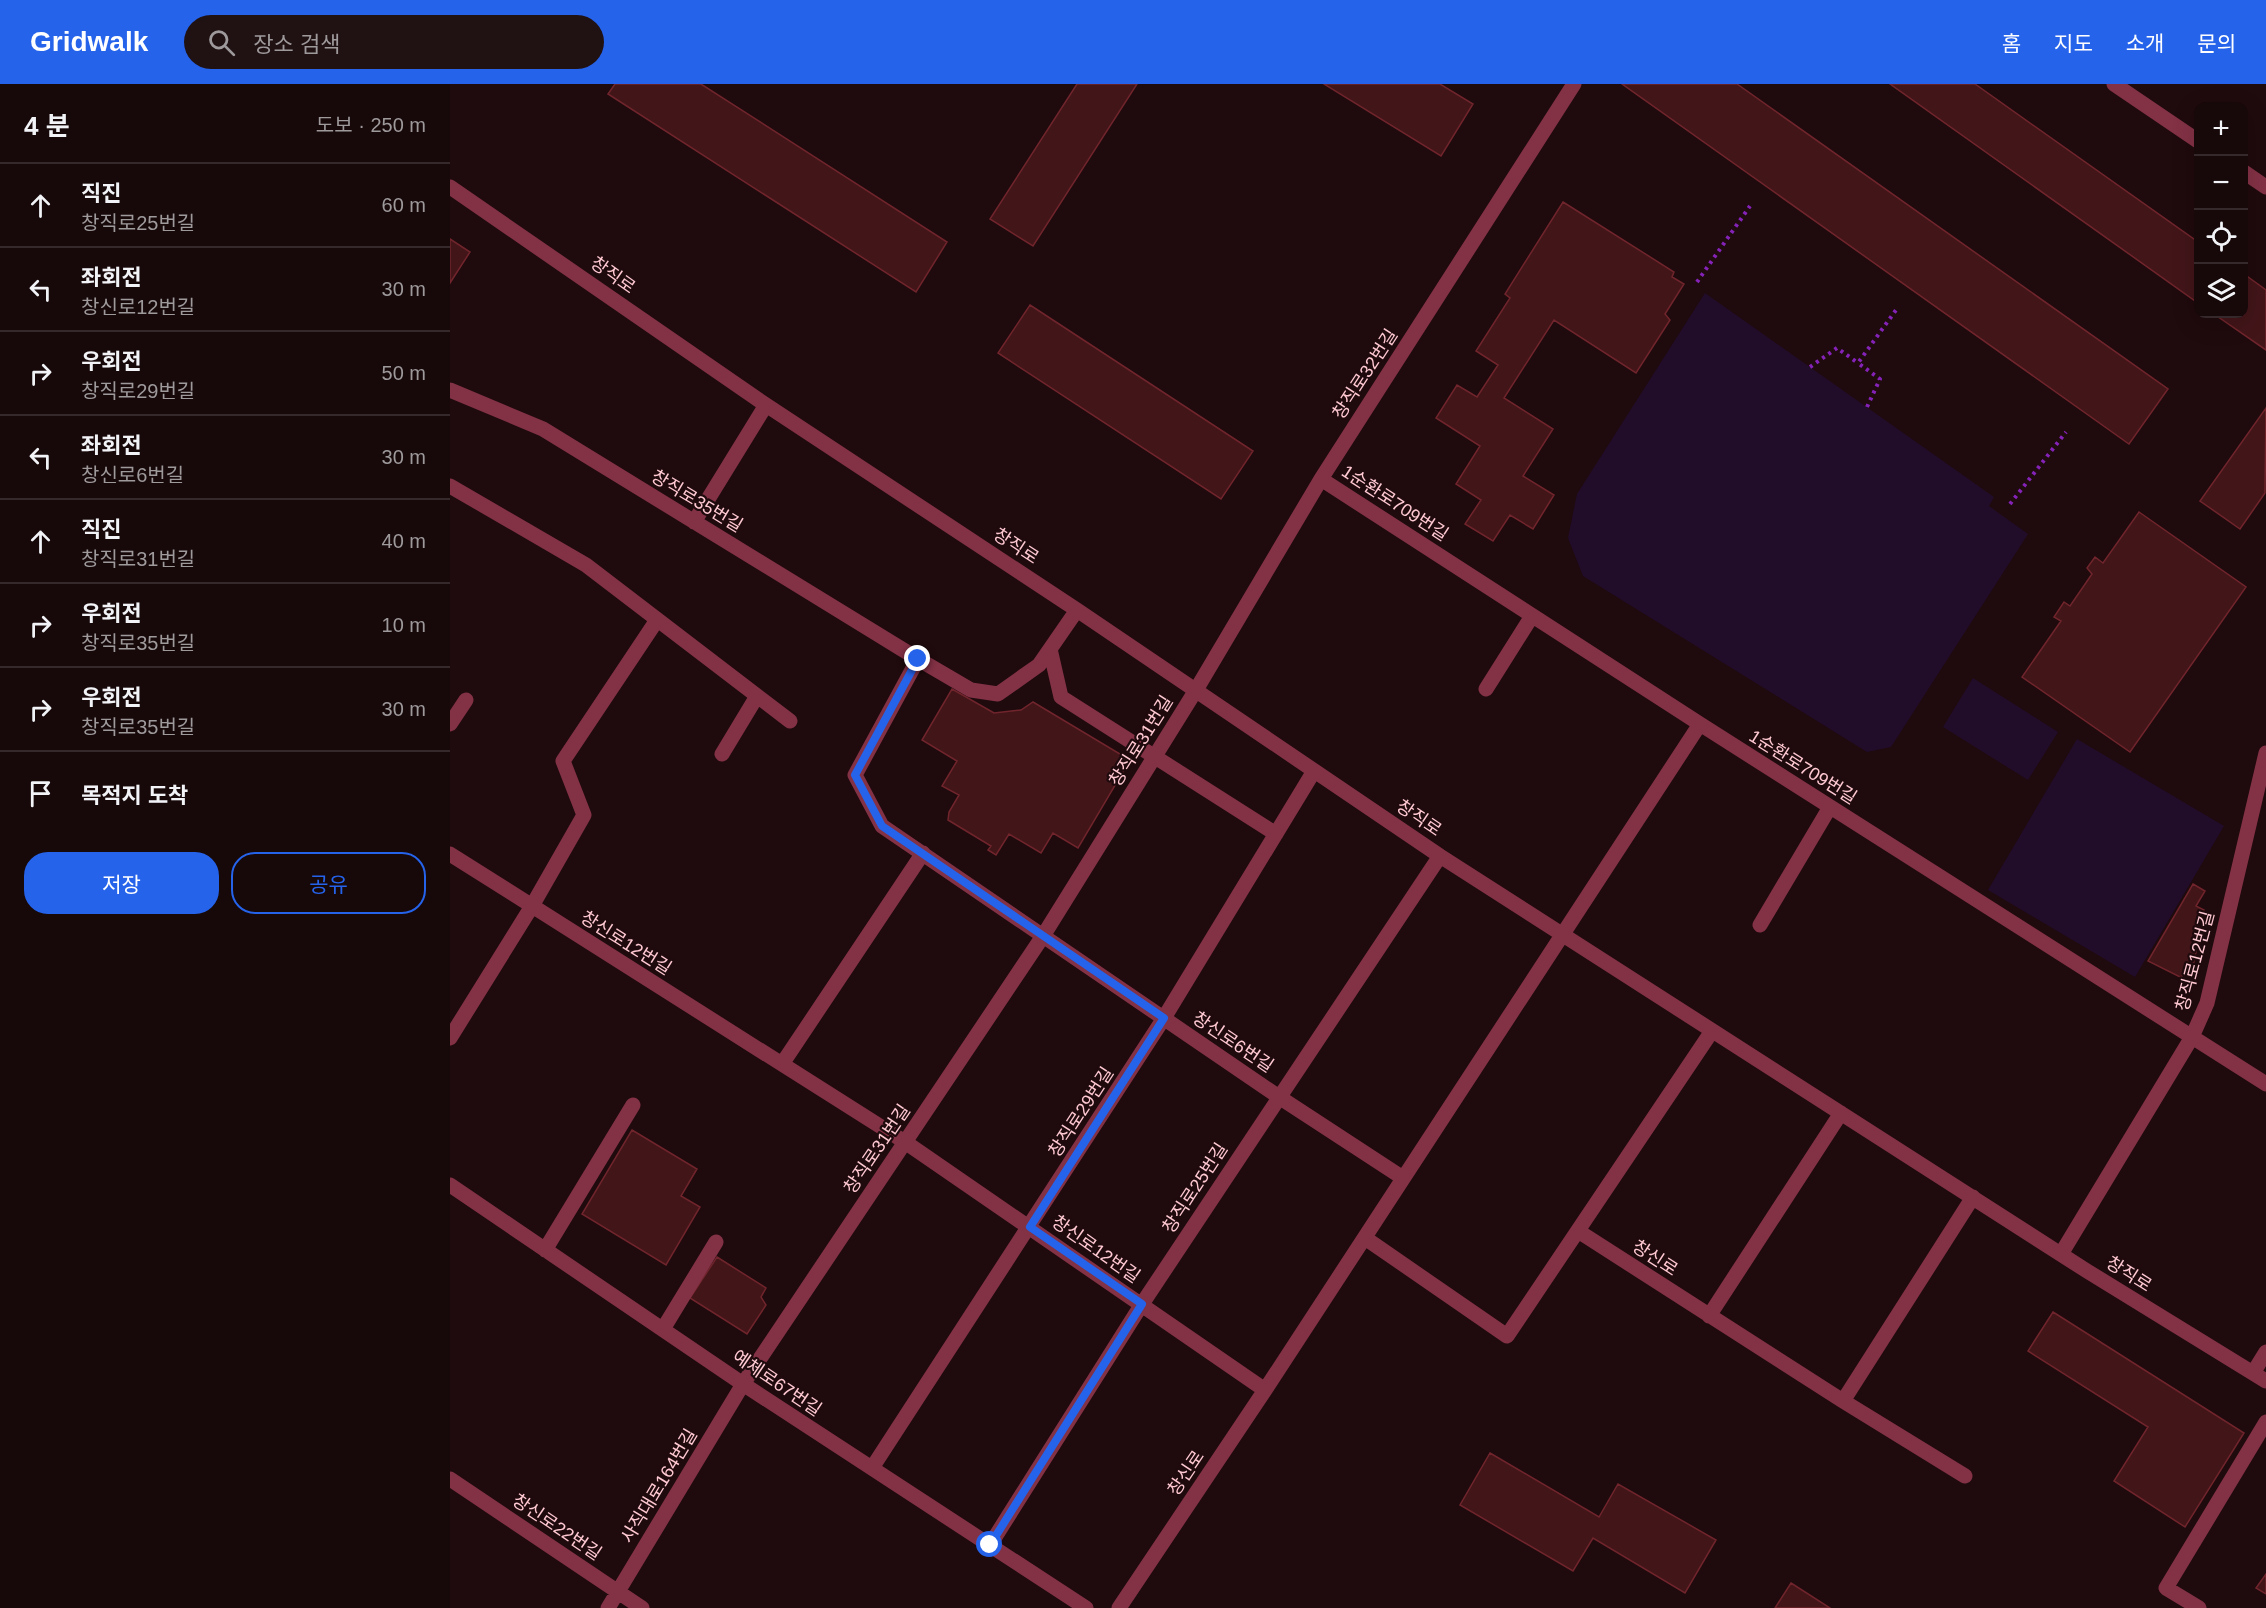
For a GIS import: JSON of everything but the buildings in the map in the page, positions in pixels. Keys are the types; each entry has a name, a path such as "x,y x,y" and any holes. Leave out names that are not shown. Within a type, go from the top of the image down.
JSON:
{"street":[{"name":"창직로32번길","path":"1196,690 1321,478 1574,84"},
{"path":"2114,84 2194,138"},
{"path":"2248,175 2266,187"},
{"name":"창직로","path":"450,187 766,405 1077,610 1440,856 2061,1254 2260,1377"},
{"name":"창직로35번길","path":"450,390 543,429 971,690 998,694 1039,665 1077,610"},
{"path":"694,522 766,405"},
{"name":"1순환로709번길","path":"1321,478 1700,724 2266,1084"},
{"path":"450,486 586,565 789,721"},
{"path":"1486,689 1532,616"},
{"path":"450,1038 532,906 584,815 563,761 657,620"},
{"path":"1050,649 1061,697 1276,834"},
{"path":"918,659 855,775 882,826 1043,936"},
{"name":"창직로31번길","path":"743,1384 1043,936 1196,690"},
{"path":"722,754 757,696"},
{"path":"450,724 466,700"},
{"path":"1562,935 1700,724"},
{"name":"창직로12번길","path":"2061,1254 2192,1037 2207,1003 2266,753"},
{"name":"창직로29번길","path":"872,1468 1164,1018 1314,771"},
{"path":"1760,925 1830,807"},
{"path":"782,1064 923,853"},
{"name":"창신로12번길","path":"450,854 905,1142 1265,1390"},
{"name":"창직로25번길","path":"990,1545 1142,1304 1440,856"},
{"name":"창신로","path":"1119,1608 1265,1390 1562,935"},
{"name":"창신로6번길","path":"1043,936 1279,1097 1403,1178"},
{"path":"1365,1238 1508,1336 1712,1030"},
{"path":"545,1250 633,1105"},
{"path":"1709,1316 1840,1113"},
{"name":"예체로67번길","path":"450,1185 743,1384 1086,1608"},
{"path":"1843,1401 1973,1197"},
{"name":"창신로","path":"1578,1231 1843,1401 1965,1476"},
{"path":"663,1329 716,1242"},
{"path":"2260,1377 2266,1352"},
{"name":"사직대로164번길","path":"608,1608 743,1384"},
{"path":"2199,1608 2166,1588 2266,1422"},
{"name":"창신로22번길","path":"450,1479 642,1608"}],"path":[{"path":"1697,282 1750,206"},
{"path":"1858,363 1896,310"},
{"path":"1810,367 1837,348 1880,379 1867,407"},
{"path":"2010,504 2066,432"}],"shaded area":[{"path":"1705,293 1994,497 1989,506 2028,534 1891,747 1867,752 1583,576 1568,538 1577,494"},
{"path":"1973,678 2058,732 2028,780 1943,727"},
{"path":"2077,739 2224,826 2135,977 1988,890"}],"route":[{"path":"918,659 855,775 882,826 1164,1018 1030,1227 1142,1304 990,1545"}]}
